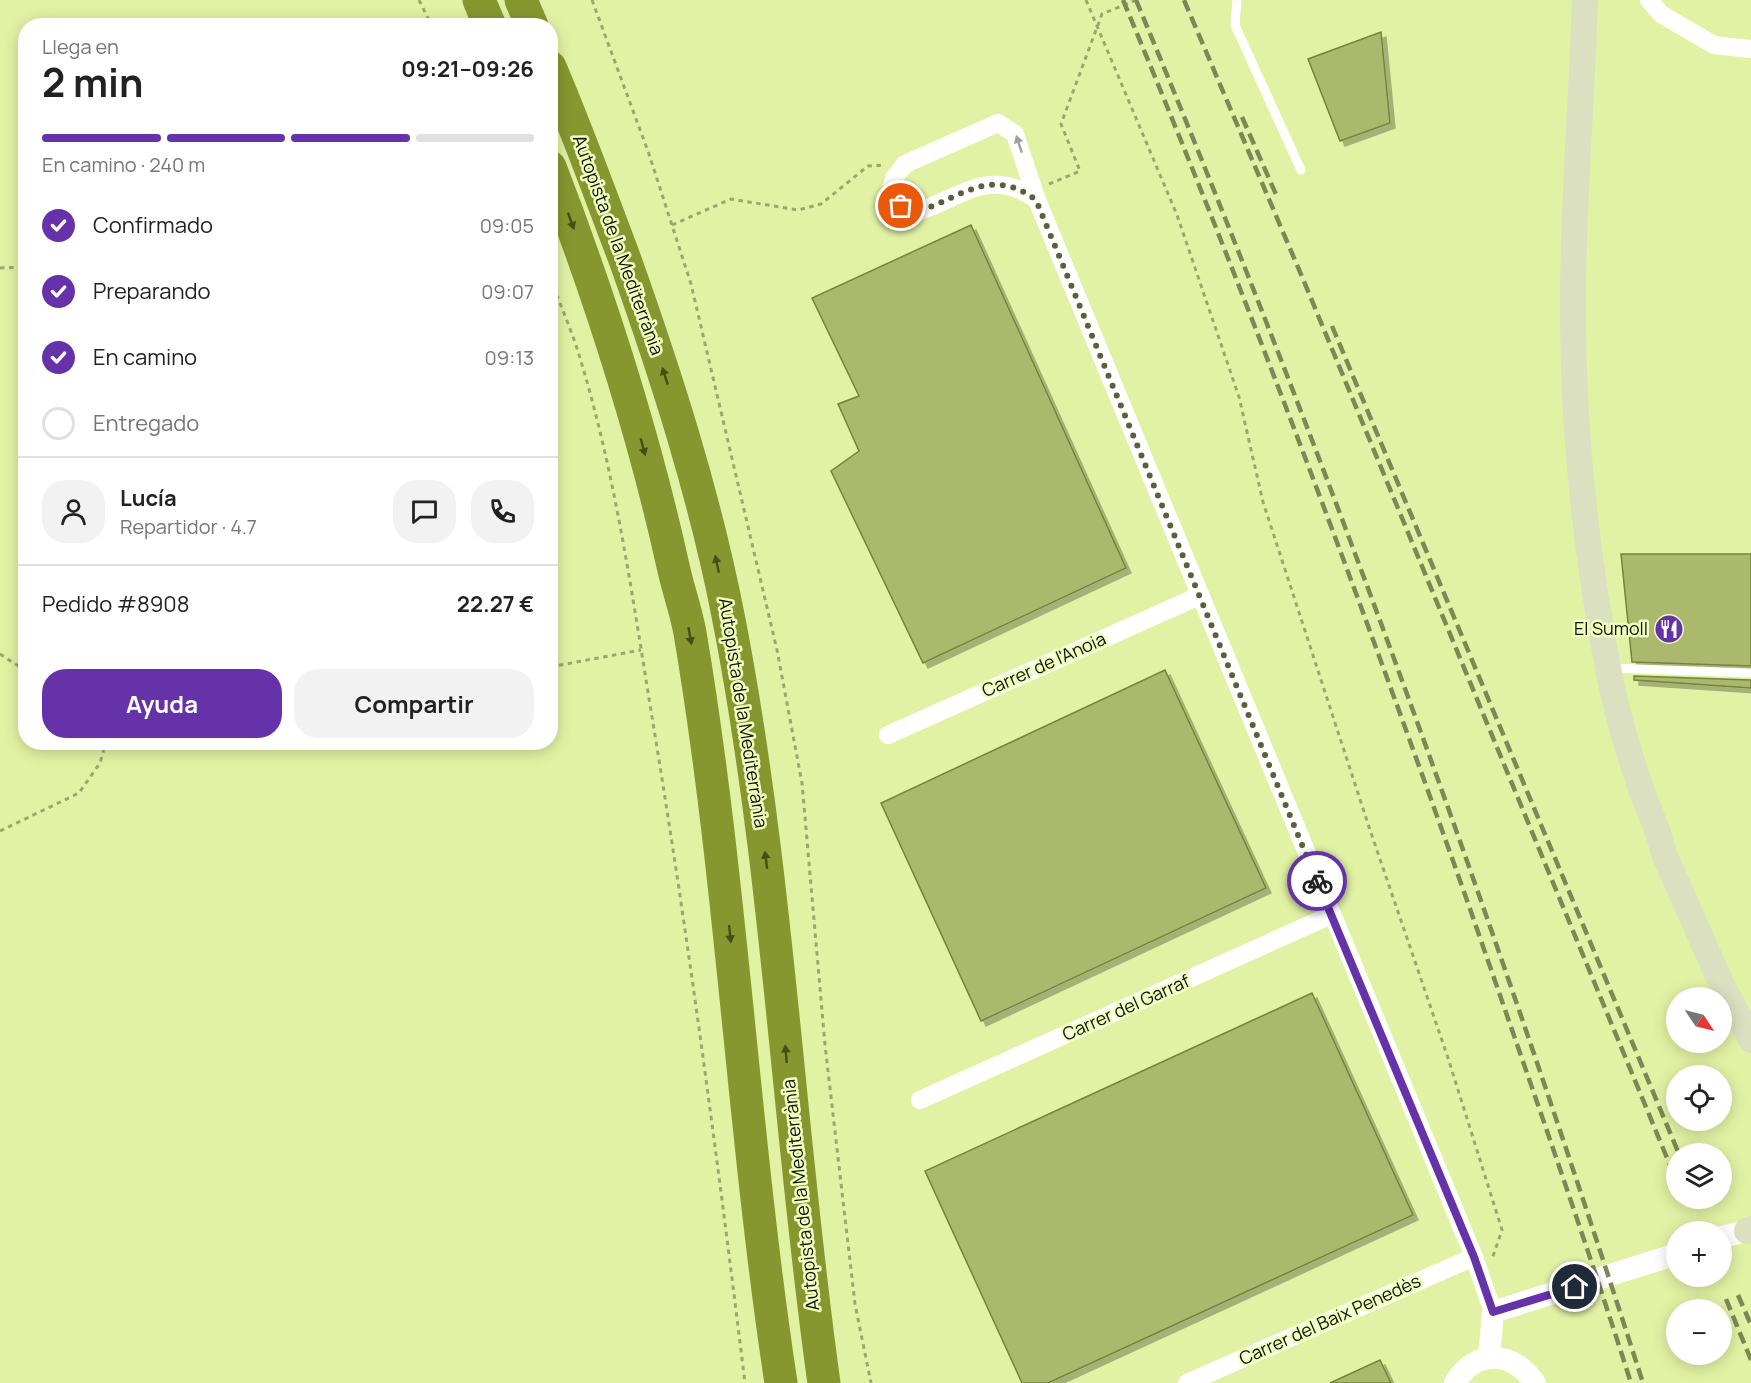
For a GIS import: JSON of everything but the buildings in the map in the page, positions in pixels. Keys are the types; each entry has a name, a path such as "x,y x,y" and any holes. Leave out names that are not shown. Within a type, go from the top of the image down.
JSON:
{"highway":[{"path":"478,0 486,18"},
{"path":"521,0 529,18"},
{"name":"Autopista de la Mediterrània","path":"558,87 609,217 676,406 696,476 728,614 762,826 802,1211 824,1383"},
{"name":"Autopista de la Mediterrània","path":"558,188 596,289 619,362 660,510 689,629 718,835 762,1250 781,1383"}],"main road":[{"path":"1585,0 1573,299 1577,422 1588,547 1608,668 1622,731 1674,876 1722,985 1751,1040"},
{"path":"1660,835 1671,849 1751,1008"}],"street":[{"path":"1649,0 1661,14 1713,45 1751,49"},
{"path":"1035,195 1007,184 983,184 917,212 901,206 891,191 894,178 905,164 998,123 1015,134 1035,195 1474,1257 1493,1312 1489,1358"},
{"name":"Carrer de l'Anoia","path":"888,735 1199,596"},
{"name":"Carrer del Garraf","path":"920,1100 1331,915"},
{"path":"1732,1235 1750,1231"},
{"name":"Carrer del Baix Penedès","path":"1187,1383 1474,1257"},
{"path":"1493,1312 1534,1301 1666,1258"},
{"path":"1455,1383 1467,1367 1489,1358 1506,1359 1520,1365 1535,1383"}],"lane":[{"path":"1237,0 1235,25 1301,170"},
{"path":"1608,668 1751,674"}],"path":[{"path":"419,0 428,18"},
{"path":"1086,0 1177,215 1239,398 1263,502 1369,827 1448,1058 1502,1230 1484,1285"},
{"path":"1035,195 1080,171 1060,124 1102,14 1136,0"},
{"path":"672,225 732,199 798,210 821,204 868,166 905,164"},
{"path":"0,268 18,267"},
{"path":"558,299 580,355 627,563 711,1113 745,1383"},
{"path":"558,666 641,650"},
{"path":"0,654 18,665"},
{"path":"0,831 79,793 100,763 104,750"}],"railway":[{"path":"1123,0 1215,224 1387,678 1531,1085 1631,1383"},
{"path":"1136,0 1274,342 1404,686 1527,1034 1643,1383"},
{"path":"1184,0 1303,279 1666,1155"},
{"path":"1242,117 1278,199"},
{"path":"1332,326 1674,1143"},
{"path":"1738,1295 1751,1325"},
{"path":"1732,1314 1751,1360"}],"way so far":[{"path":"901,206 917,212 983,184 1007,184 1036,200 1317,881"}],"place":[{"name":"El Sumoll","path":"1669,629"}],"route":[{"path":"1317,881 1474,1257 1493,1312 1575,1287"}]}
